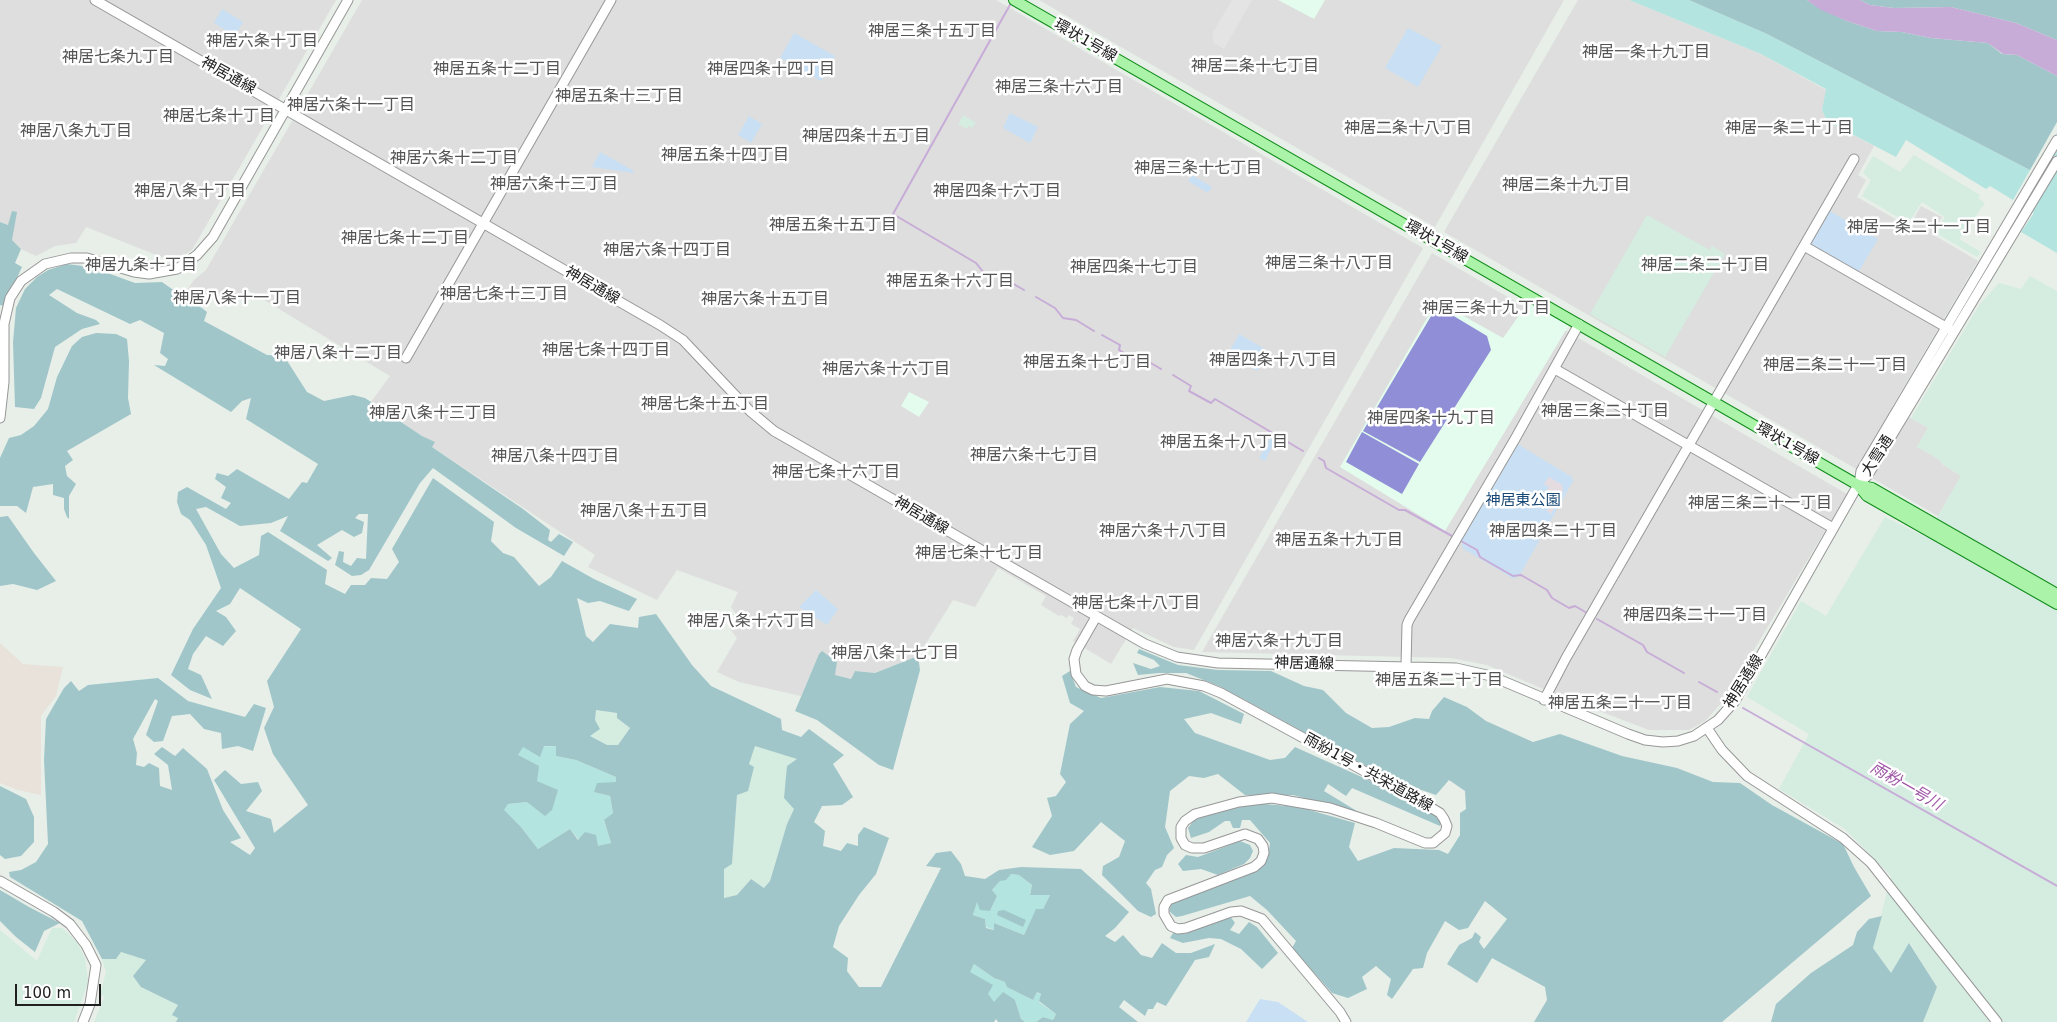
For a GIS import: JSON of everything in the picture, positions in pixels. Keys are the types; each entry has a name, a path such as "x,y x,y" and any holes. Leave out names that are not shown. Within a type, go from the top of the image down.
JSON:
{"main road":[{"name":"環状1号線","path":"1014,0 1858,485 1872,488 2057,594"},
{"name":"環状1号線","path":"1858,485 1867,496 2057,604"}],"street":[{"name":"神居通線","path":"95,0 286,108 683,340 750,411 774,431 1096,617 1162,652 1193,660 1228,663 1406,666 1456,668 1474,671 1491,676 1544,700 1645,740 1678,741 1694,736 1707,728 1726,712 1735,700 1858,485"},
{"path":"0,418 3,399 3,338 6,308 14,290 24,278 45,264 71,258 87,258 134,272 160,273 177,269 205,248 348,0"},
{"path":"406,358 611,0"},
{"name":"大雪通","path":"1858,485 1868,475 2057,140"},
{"path":"1544,700 1854,159"},
{"name":"大雪通","path":"1950,329 2036,197 2057,161"},
{"path":"1804,246 1950,329"},
{"path":"1406,666 1407,625 1409,620 1555,369 1579,324"},
{"path":"1555,369 1833,528"},
{"name":"雨紛1号・共栄道路線","path":"1096,617 1076,650 1074,659 1076,674 1084,686 1092,690 1106,691 1167,679 1204,686 1221,693 1430,807 1444,819 1447,826 1445,833 1434,843 1425,843 1376,822 1330,808 1272,798 1239,802 1195,814 1185,821 1181,827 1181,838 1185,845 1192,848 1204,848 1245,834 1258,839 1263,846 1264,853 1262,861 1254,867 1168,900 1164,907 1164,914 1171,926 1178,929 1186,928 1231,912 1241,911 1262,919 1346,1022"},
{"path":"1707,728 1722,750 1747,776 1843,838 1871,863 1997,1022"},
{"path":"0,882 54,912 70,924 86,945 96,965 90,1004 83,1022"}],"shaded area":[{"path":"0,0 336,0 192,250 174,262 86,227 76,243 55,246 36,256 21,249 12,240 8,225 0,222"},
{"path":"362,0 996,0 1423,248 1194,650 1174,647 1133,628 1111,664 1073,641 1080,629 1071,624 1074,618 1069,615 1067,618 1059,616 1041,605 1046,596 998,568 975,607 953,600 918,656 875,673 855,671 851,679 835,675 819,654 801,696 739,682 717,672 737,638 730,629 740,619 731,607 738,592 677,570 657,600 588,567 595,555 432,447 434,442 371,402 390,376 246,289 235,304 187,290 194,280 206,270"},
{"path":"1039,0 1564,0 1435,227"},
{"path":"1232,0 1252,0 1224,49 1214,43 1212,34"},
{"path":"1278,0 1325,0 1314,19"},
{"path":"1578,0 1629,0 1761,54 1826,90 1822,110 1827,121 1874,146 1858,175 1866,180 1857,197 1909,227 1921,206 1942,217 1932,234 1978,261 1892,407 1928,428 1917,447 1939,459 1942,464 1961,476 1938,516 1444,232"},
{"path":"1629,0 1689,0 1767,34 2030,170 2013,200 1990,186 1986,189 1906,140 1896,157 1827,121 1822,110 1826,89 1761,54"},
{"path":"1689,0 1807,0 1847,21 1877,31 1902,32 1931,38 1988,43 2002,54 2017,55 2057,76 2057,122 2030,170 1767,34"},
{"path":"1807,0 1860,0 1870,5 1894,8 1951,7 2016,23 2057,40 2057,76 2017,55 2003,54 1988,43 1931,38 1902,32 1877,31 1821,10"},
{"path":"1860,0 2057,0 2057,40 2016,23 1951,7 1894,8 1870,5"},
{"path":"963,115 976,123 972,128 969,126 967,129 958,124"},
{"path":"2057,148 2057,253 2021,232 2034,213 2023,207"},
{"path":"1914,155 1980,195 1978,198 1985,203 1959,239 1981,252 1977,257 1936,233 1945,217 1922,202 1908,223 1862,196 1871,180 1863,173 1873,156 1900,172"},
{"path":"12,211 17,212 12,240 21,249 15,263 22,267 4,306 0,305 0,222 8,225"},
{"path":"1647,215 1710,250 1712,246 1725,254 1665,357 1590,314"},
{"path":"1432,253 1847,494 1724,700 1705,721 1689,730 1649,730 1555,694 1487,665 1451,658 1202,652"},
{"path":"67,264 91,267 135,283 162,282 179,294 186,296 207,312 204,321 267,355 284,356 307,392 324,401 353,395 365,398 422,436 435,442 432,447 523,509 550,530 548,540 551,542 559,534 573,542 564,556 516,528 433,468 420,483 369,570 361,575 352,576 335,565 339,551 344,552 343,562 351,566 357,558 366,559 368,514 359,514 355,518 364,522 362,533 354,537 342,530 317,545 332,558 328,561 280,531 288,516 271,523 240,526 206,507 196,509 221,554 234,568 259,555 261,536 268,532 327,570 325,584 345,594 351,585 365,585 371,578 387,579 399,562 392,549 433,478 494,522 491,541 503,553 514,557 539,586 551,577 562,561 594,579 637,599 629,611 600,601 588,603 577,598 586,636 593,642 610,624 638,628 639,617 656,614 692,665 711,686 781,719 782,730 801,737 809,729 844,755 833,764 853,797 842,805 822,806 814,822 825,831 823,846 841,851 847,843 858,846 858,835 864,827 889,838 876,874 859,895 839,926 833,947 848,958 847,971 859,987 881,987 941,868 926,866 936,853 951,851 961,864 965,876 985,879 999,870 1021,867 1081,869 1129,912 1105,936 1115,942 1123,935 1141,955 1152,958 1162,943 1176,953 1191,953 1215,944 1209,957 1195,960 1166,1006 1157,1002 1153,1009 1148,1009 1145,1016 1124,1000 1119,1007 1138,1022 1036,1022 1043,1017 1053,1020 1056,1014 1039,1001 1041,994 1037,992 1033,1000 1007,987 1005,982 994,978 974,964 970,972 993,985 988,994 994,1002 1003,992 1015,1000 1021,1019 1025,1022 998,1022 996,1019 994,1022 176,1022 178,1018 172,1015 178,1005 141,987 133,976 146,960 121,952 116,959 102,959 82,921 10,877 9,872 21,870 36,862 48,844 44,760 46,719 64,688 71,681 79,691 88,685 158,678 188,701 245,717 254,704 266,708 253,751 238,746 222,749 221,733 204,729 190,714 172,716 163,741 154,742 146,735 158,701 155,699 133,739 137,753 136,765 144,767 149,763 159,768 160,786 172,790 168,765 154,754 162,747 175,756 183,748 207,769 223,810 241,838 230,842 250,855 255,848 214,780 225,770 241,784 258,782 262,791 246,811 271,819 274,833 308,805 273,754 264,728 274,707 267,681 301,629 240,588 230,604 216,611 226,617 236,631 223,646 206,636 193,654 188,669 201,675 212,699 190,690 171,675 193,629 221,588 206,545 190,520 181,514 177,502 178,492 187,487 226,509 231,503 221,498 226,487 215,479 217,473 228,476 237,469 289,499 302,482 307,483 318,464 246,419 251,398 242,401 231,412 154,365 165,366 168,359 160,353 164,333 140,320 130,324 57,289 49,295 77,313 96,320 100,324 82,329 55,347 41,398 34,409 15,407 13,342 16,308 25,289 37,277 48,270","holes":["596,710 617,713 617,718 630,728 618,745 607,745 590,736 600,729 595,720","544,746 556,746 556,756 576,760 616,777 616,782 597,783 594,792 610,796 613,813 604,820 611,843 598,846 596,835 585,832 578,840 570,829 538,849 521,827 504,810 508,804 527,802 545,816 552,810 558,790 537,781 539,766 518,755 523,747 540,757","755,746 797,759 787,766 784,798 794,809 787,824 770,881 764,888 751,879 737,895 724,898 724,869 732,864 737,795 748,791 754,767 749,764","1011,874 1019,875 1032,885 1030,895 1050,895 1043,909 1036,909 1024,935 994,923 994,930 986,928 985,919 973,915 977,902 980,910 990,911 997,896 992,890 1000,881 1006,880"]},
{"path":"2030,276 2057,291 2057,1022 1923,1022 1937,987 1910,943 1891,974 1873,948 1891,876 1845,829 1779,789 1809,734 1747,697 1801,601 1826,616 1885,517 1926,537 1961,476 1942,464 1939,459 1917,447 1928,428 1911,418 1980,304 1999,283 2021,289"},
{"path":"1437,301 1503,338 1528,303 1569,325 1445,531 1340,467"},
{"path":"1437,306 1487,336 1491,350 1420,462 1363,431"},
{"path":"96,333 116,334 127,339 129,361 128,398 131,414 67,451 73,460 65,466 67,476 76,484 69,496 69,519 64,509 64,498 53,495 53,484 33,487 26,513 17,506 0,506 0,458 9,438 21,435 34,426 48,409 57,377 72,346 82,337"},
{"path":"909,392 929,402 919,417 901,406"},
{"path":"1362,432 1419,464 1402,494 1346,462"},
{"path":"1549,477 1562,485 1563,491 1551,514 1547,511 1552,502 1548,499 1551,493 1547,490 1549,487 1544,484"},
{"path":"8,516 56,581 37,590 13,584 0,586 0,517"},
{"path":"0,643 23,664 63,667 56,696 41,716 41,795 18,790 0,783"},
{"path":"1139,649 1178,665 1218,670 1271,671 1304,686 1323,690 1346,713 1372,728 1389,727 1415,718 1429,719 1432,711 1444,697 1467,707 1486,721 1533,742 1560,734 1622,756 1677,768 1713,782 1740,783 1772,805 1843,844 1871,896 1722,1022 1534,1022 1547,1000 1545,987 1492,958 1477,983 1447,964 1459,945 1472,938 1475,932 1481,937 1479,942 1484,949 1507,919 1485,901 1468,928 1459,930 1445,921 1427,953 1423,968 1413,969 1392,999 1387,995 1391,979 1376,966 1362,977 1367,989 1348,998 1332,993 1292,948 1296,941 1267,910 1250,896 1182,916 1176,917 1169,911 1171,904 1183,897 1261,867 1268,858 1270,843 1250,820 1242,820 1240,828 1233,828 1230,821 1225,821 1209,832 1191,838 1188,828 1194,820 1223,810 1254,803 1299,807 1355,823 1349,847 1358,861 1394,848 1439,850 1448,854 1460,835 1460,813 1466,809 1465,791 1449,780 1436,795 1390,779 1221,687 1186,673 1138,675 1133,663 1151,669 1160,666 1154,660 1137,653"},
{"path":"822,651 837,662 835,675 851,679 855,671 875,673 918,656 920,670 893,770 879,765 817,720 795,711 819,654"},
{"path":"1070,671 1076,687 1101,698 1160,687 1199,691 1244,714 1241,724 1211,713 1184,719 1195,733 1270,760 1285,758 1295,747 1444,814 1440,826 1352,788 1346,796 1328,784 1324,791 1360,813 1293,795 1245,795 1218,774 1204,778 1189,776 1170,791 1165,827 1174,848 1167,855 1162,867 1155,870 1146,883 1151,889 1156,914 1151,917 1138,911 1102,875 1103,866 1119,857 1125,841 1101,822 1074,851 1050,855 1032,847 1052,816 1047,798 1056,796 1066,782 1060,774 1070,724 1084,711 1070,703 1062,676"},
{"path":"596,710 618,713 617,718 630,728 618,745 607,745 589,736 600,729 595,720"},
{"path":"755,745 798,759 794,809 787,824 770,881 764,888 750,879 737,895 724,898 724,868 732,863 737,795"},
{"path":"557,746 556,756 576,760 616,777 616,782 595,792 610,796 613,813 604,821 611,843 598,847 579,840 570,829 538,849 521,827 503,810 508,804 527,802 557,790 536,781 518,755 522,747"},
{"path":"0,786 26,799 34,817 34,842 21,856 5,859 0,855"},
{"path":"1240,841 1250,845 1253,851 1250,858 1244,864 1218,875 1201,869 1183,871 1178,864 1186,855 1198,857"},
{"path":"1011,874 1019,875 1032,885 1030,894 1050,895 1043,909 1036,910 1024,935 994,923 995,930 986,927 985,919 973,915 977,901 979,905 990,911 997,896 992,890 1000,881"},
{"path":"0,890 60,923 44,931 35,952 0,921"},
{"path":"1004,910 1026,920 1023,927 997,915 998,911"},
{"path":"1230,916 1235,923 1230,930 1239,934 1249,922 1257,927 1278,953 1262,969 1241,949 1221,939 1209,938 1183,943 1170,938 1173,933 1184,934"},
{"path":"1882,916 1873,948 1891,973 1909,943 1937,987 1923,1022 1771,1022 1776,1004 1811,973 1853,945 1857,932 1869,919"},
{"path":"52,928 62,928 77,942 85,958 87,985 74,1022 0,1022 0,930 37,961"},
{"path":"121,952 146,960 141,987 179,1005 179,1018 176,1022 94,1022 105,996 100,995 106,972 102,959 116,959"},
{"path":"974,964 994,978 1005,982 1014,990 1033,1000 1037,992 1041,995 1039,1002 1056,1014 1053,1020 1043,1017 1036,1022 1025,1022 1021,1019 1015,1000 994,1003 969,972"}],"green space":[{"path":"222,9 243,22 235,36 214,23"},
{"path":"1408,28 1442,46 1418,87 1385,68"},
{"path":"794,33 835,56 821,81 780,58"},
{"path":"1010,113 1038,127 1030,143 1003,128"},
{"path":"749,116 762,124 751,143 738,135"},
{"path":"600,152 634,171 633,173 592,167"},
{"path":"1192,175 1212,187 1208,193 1188,181"},
{"path":"1826,209 1878,239 1856,276 1804,246"},
{"path":"1239,334 1268,351 1257,371 1228,354"},
{"path":"1270,438 1275,441 1265,461 1259,458"},
{"name":"神居東公園","path":"1519,445 1572,477 1573,481 1521,573 1514,579 1462,548 1462,538 1515,446"},
{"path":"816,590 838,609 827,625 799,607"},
{"path":"1260,999 1278,1002 1308,1022 1246,1022"}],"waterway":[{"path":"1011,3 893,214 976,263 984,273 998,275 1024,290"},
{"path":"1036,297 1055,308 1063,318 1076,320 1094,331"},
{"path":"1102,335 1120,345 1119,350 1141,363 1144,359 1161,369"},
{"path":"1173,375 1191,386 1189,391 1211,403 1215,399 1303,451"},
{"path":"1319,458 1324,461 1326,468 1399,510 1405,510 1452,536"},
{"path":"1461,541 1477,550 1480,557 1513,576 1521,575 1547,590 1552,598 1569,608 1575,606 1587,613"},
{"path":"1597,619 1643,645 1647,652 1684,673"},
{"path":"1699,682 1717,692"},
{"name":"雨粉一号川","path":"1743,708 2057,886"}],"district":[{"name":"神居三条十五丁目","path":"932,32"},
{"name":"神居六条十丁目","path":"262,42"},
{"name":"神居一条十九丁目","path":"1646,53"},
{"name":"神居七条九丁目","path":"118,58"},
{"name":"神居二条十七丁目","path":"1255,67"},
{"name":"神居五条十二丁目","path":"497,70"},
{"name":"神居四条十四丁目","path":"771,70"},
{"name":"神居三条十六丁目","path":"1059,88"},
{"name":"神居五条十三丁目","path":"619,97"},
{"name":"神居六条十一丁目","path":"351,106"},
{"name":"神居七条十丁目","path":"219,117"},
{"name":"神居二条十八丁目","path":"1408,129"},
{"name":"神居一条二十丁目","path":"1789,129"},
{"name":"神居八条九丁目","path":"76,132"},
{"name":"神居四条十五丁目","path":"866,137"},
{"name":"神居五条十四丁目","path":"725,156"},
{"name":"神居六条十二丁目","path":"454,159"},
{"name":"神居三条十七丁目","path":"1198,169"},
{"name":"神居六条十三丁目","path":"554,185"},
{"name":"神居二条十九丁目","path":"1566,186"},
{"name":"神居八条十丁目","path":"190,192"},
{"name":"神居四条十六丁目","path":"997,192"},
{"name":"神居五条十五丁目","path":"833,226"},
{"name":"神居一条二十一丁目","path":"1919,228"},
{"name":"神居七条十二丁目","path":"405,239"},
{"name":"神居六条十四丁目","path":"667,251"},
{"name":"神居三条十八丁目","path":"1329,264"},
{"name":"神居九条十丁目","path":"141,266"},
{"name":"神居二条二十丁目","path":"1705,266"},
{"name":"神居四条十七丁目","path":"1134,268"},
{"name":"神居五条十六丁目","path":"950,282"},
{"name":"神居七条十三丁目","path":"504,295"},
{"name":"神居八条十一丁目","path":"237,299"},
{"name":"神居六条十五丁目","path":"765,300"},
{"name":"神居三条十九丁目","path":"1486,309"},
{"name":"神居七条十四丁目","path":"606,351"},
{"name":"神居八条十二丁目","path":"338,354"},
{"name":"神居四条十八丁目","path":"1273,361"},
{"name":"神居五条十七丁目","path":"1087,363"},
{"name":"神居二条二十一丁目","path":"1835,366"},
{"name":"神居六条十六丁目","path":"886,370"},
{"name":"神居七条十五丁目","path":"705,405"},
{"name":"神居三条二十丁目","path":"1605,412"},
{"name":"神居八条十三丁目","path":"433,414"},
{"name":"神居四条十九丁目","path":"1431,419"},
{"name":"神居五条十八丁目","path":"1224,443"},
{"name":"神居六条十七丁目","path":"1034,456"},
{"name":"神居八条十四丁目","path":"555,457"},
{"name":"神居七条十六丁目","path":"836,473"},
{"name":"神居三条二十一丁目","path":"1760,504"},
{"name":"神居八条十五丁目","path":"644,512"},
{"name":"神居六条十八丁目","path":"1163,532"},
{"name":"神居四条二十丁目","path":"1553,532"},
{"name":"神居五条十九丁目","path":"1339,541"},
{"name":"神居七条十七丁目","path":"979,554"},
{"name":"神居七条十八丁目","path":"1136,604"},
{"name":"神居四条二十一丁目","path":"1695,616"},
{"name":"神居八条十六丁目","path":"751,622"},
{"name":"神居六条十九丁目","path":"1279,642"},
{"name":"神居八条十七丁目","path":"895,654"},
{"name":"神居五条二十丁目","path":"1439,681"},
{"name":"神居五条二十一丁目","path":"1620,704"}]}
